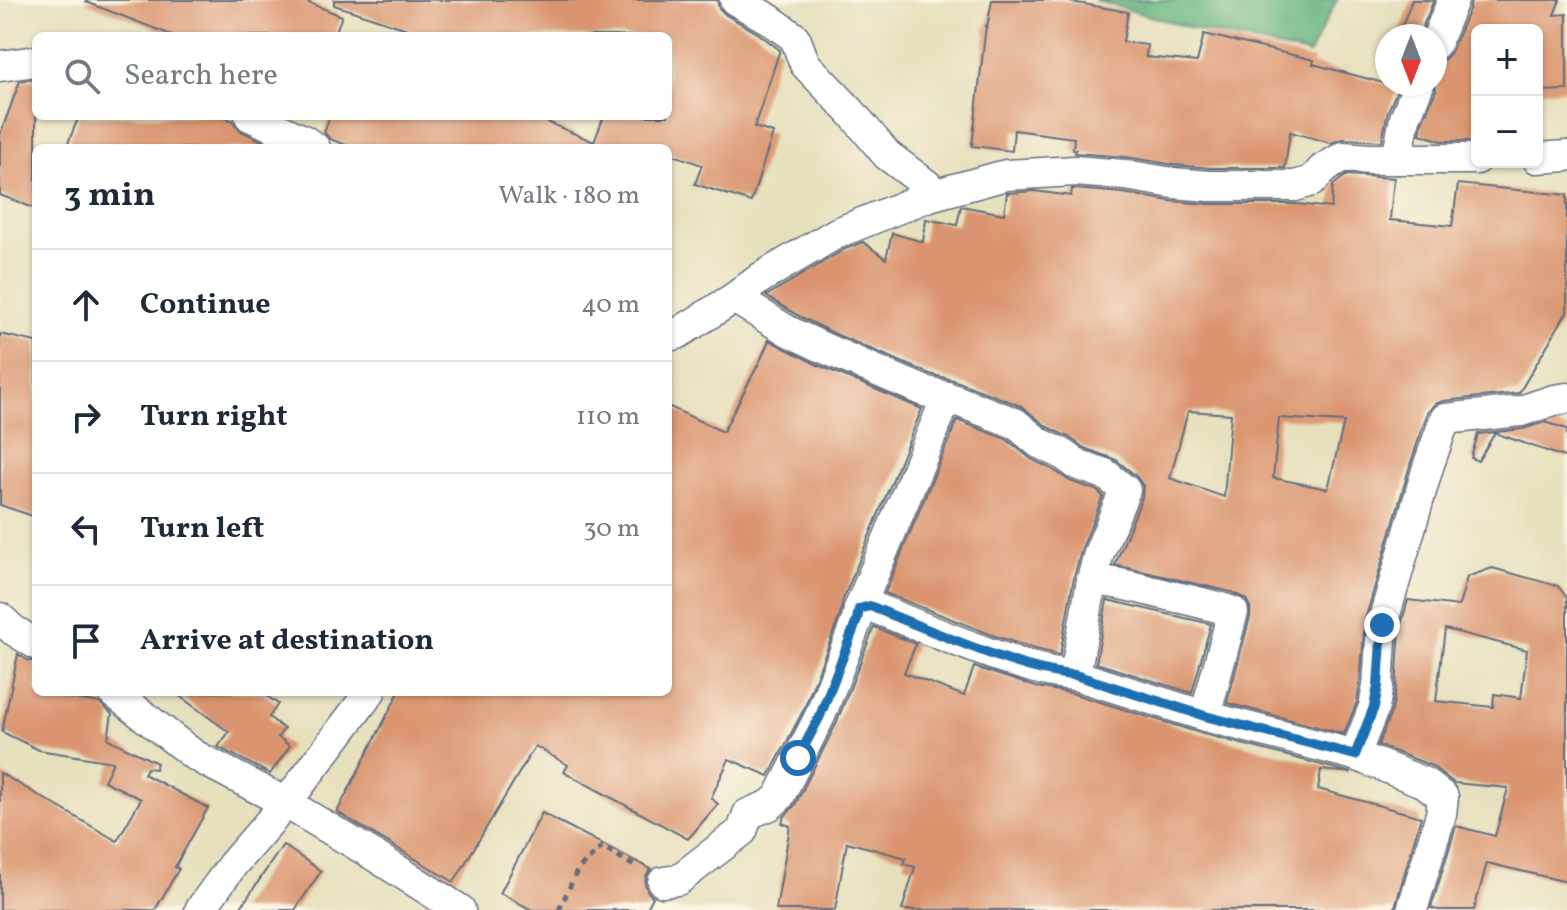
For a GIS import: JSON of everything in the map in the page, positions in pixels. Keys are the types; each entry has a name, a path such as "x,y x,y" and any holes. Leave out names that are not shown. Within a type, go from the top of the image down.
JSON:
{"street":[{"path":"735,0 795,38 805,64 887,155 927,185 929,196"},
{"path":"1443,24 1453,0"},
{"path":"0,66 32,62"},
{"path":"1397,159 1405,118 1414,96"},
{"path":"259,120 309,144"},
{"path":"1543,158 1567,156"},
{"path":"672,335 837,233 929,196 1006,175 1075,171 1210,186 1295,186 1312,181 1323,169 1343,157 1471,159"},
{"path":"734,298 788,331 826,349 924,391 1015,423 1039,443 1076,464 1105,474 1125,490 1099,553 1075,675"},
{"path":"663,882 678,880 742,831 748,814 775,802 779,797 820,716 859,609 947,397"},
{"path":"1355,755 1376,697 1382,625 1445,419 1521,411 1567,398"},
{"path":"1092,580 1118,582 1233,612 1205,716"},
{"path":"859,609 870,606 940,636 1016,663 1075,675 1205,716 1355,755 1425,783 1443,797 1441,814 1412,910"},
{"path":"0,618 32,642"},
{"path":"118,696 194,755 286,803 460,910"},
{"path":"200,910 367,696"}],"path":[{"path":"559,910 578,869 602,847 663,882"}],"green space":[{"path":"1094,0 1337,0 1309,54 1202,31"}],"building":[{"path":"302,0 342,16 336,32 164,32 86,2"},
{"path":"334,0 717,0 719,8 726,15 780,50 754,127 773,133 751,202 695,184 702,165 672,154 672,144 343,144 330,139 324,132 328,120 542,120 594,142 602,120 672,120 672,32 416,32 334,5"},
{"path":"992,0 1061,0 1128,12 1123,42 1147,45 1146,57 1197,62 1204,34 1314,60 1313,64 1375,81 1375,96 1395,96 1382,141 1344,139 1331,143 1290,132 1285,168 1211,168 1075,153 1074,138 1014,130 1012,151 972,146"},
{"path":"1412,0 1434,0 1424,24 1403,24"},
{"path":"1471,0 1560,0 1554,15 1567,14 1567,90 1543,91 1543,24 1471,24 1471,141 1442,141 1420,134 1422,123 1433,96 1447,96 1447,57"},
{"path":"32,80 32,120 36,120 36,144 32,144 32,207 0,195 0,135 20,81"},
{"path":"77,120 231,120 243,132 268,144 68,144"},
{"path":"1347,175 1394,178 1390,220 1452,226 1458,184 1567,195 1567,312 1519,393 1443,401 1428,412 1365,620 1357,702 1344,734 1227,703 1250,607 1246,599 1231,592 1115,565 1142,497 1143,486 1116,460 1084,448 1049,428 1021,406 930,374 833,333 766,296 845,249 863,242 886,259 892,233 923,242 926,219 957,225 961,206 1004,214 1007,193 1034,191 1071,196 1072,189 1075,189 1209,204 1297,204 1331,208 1333,185","holes":["1188,411 1231,414 1224,497 1170,478","1279,418 1344,422 1328,489 1273,478"]},
{"path":"0,334 32,341 32,516 0,505"},
{"path":"769,340 818,365 922,409 842,602 840,615 804,709 769,776 729,759 711,798 718,804 688,839 564,772 568,765 535,746 454,882 337,812 397,696 672,696 672,408 723,432"},
{"path":"957,420 1006,439 1031,459 1103,496 1074,577 1060,655 992,635 885,593"},
{"path":"1545,422 1567,429 1567,458 1495,433 1478,461 1471,458 1478,434 1523,429"},
{"path":"1492,568 1558,586 1567,598 1567,882 1487,863 1474,910 1438,910 1431,908 1456,826 1495,836 1508,788 1454,783 1432,766 1378,745 1392,710 1400,628 1408,600 1459,606 1467,577","holes":["1445,629 1527,650 1521,698 1494,694 1493,707 1436,701"]},
{"path":"1107,600 1211,624 1192,693 1096,663"},
{"path":"874,627 916,644 904,673 964,696 974,667 1200,733 1352,773 1321,770 1318,789 1421,817 1394,910 902,910 915,867 904,864 906,858 847,842 835,910 776,910 790,826 782,823 784,817 795,805 836,724"},
{"path":"18,654 32,661 32,696 63,696 100,703 112,714 108,739 157,763 155,769 147,768 144,774 208,808 155,910 0,910 0,773 117,841 141,799 104,781 113,762 39,750 2,732"},
{"path":"180,696 267,696 278,704 269,717 284,729 278,737 290,746 270,774 218,747 229,732"},
{"path":"542,813 651,869 645,884 653,897 646,910 532,910 500,893"},
{"path":"283,845 321,871 295,910 239,910"}],"route":[{"path":"798,758 820,716 859,609 870,606 940,636 1016,663 1075,675 1205,716 1355,755 1374,707 1382,625"}]}
